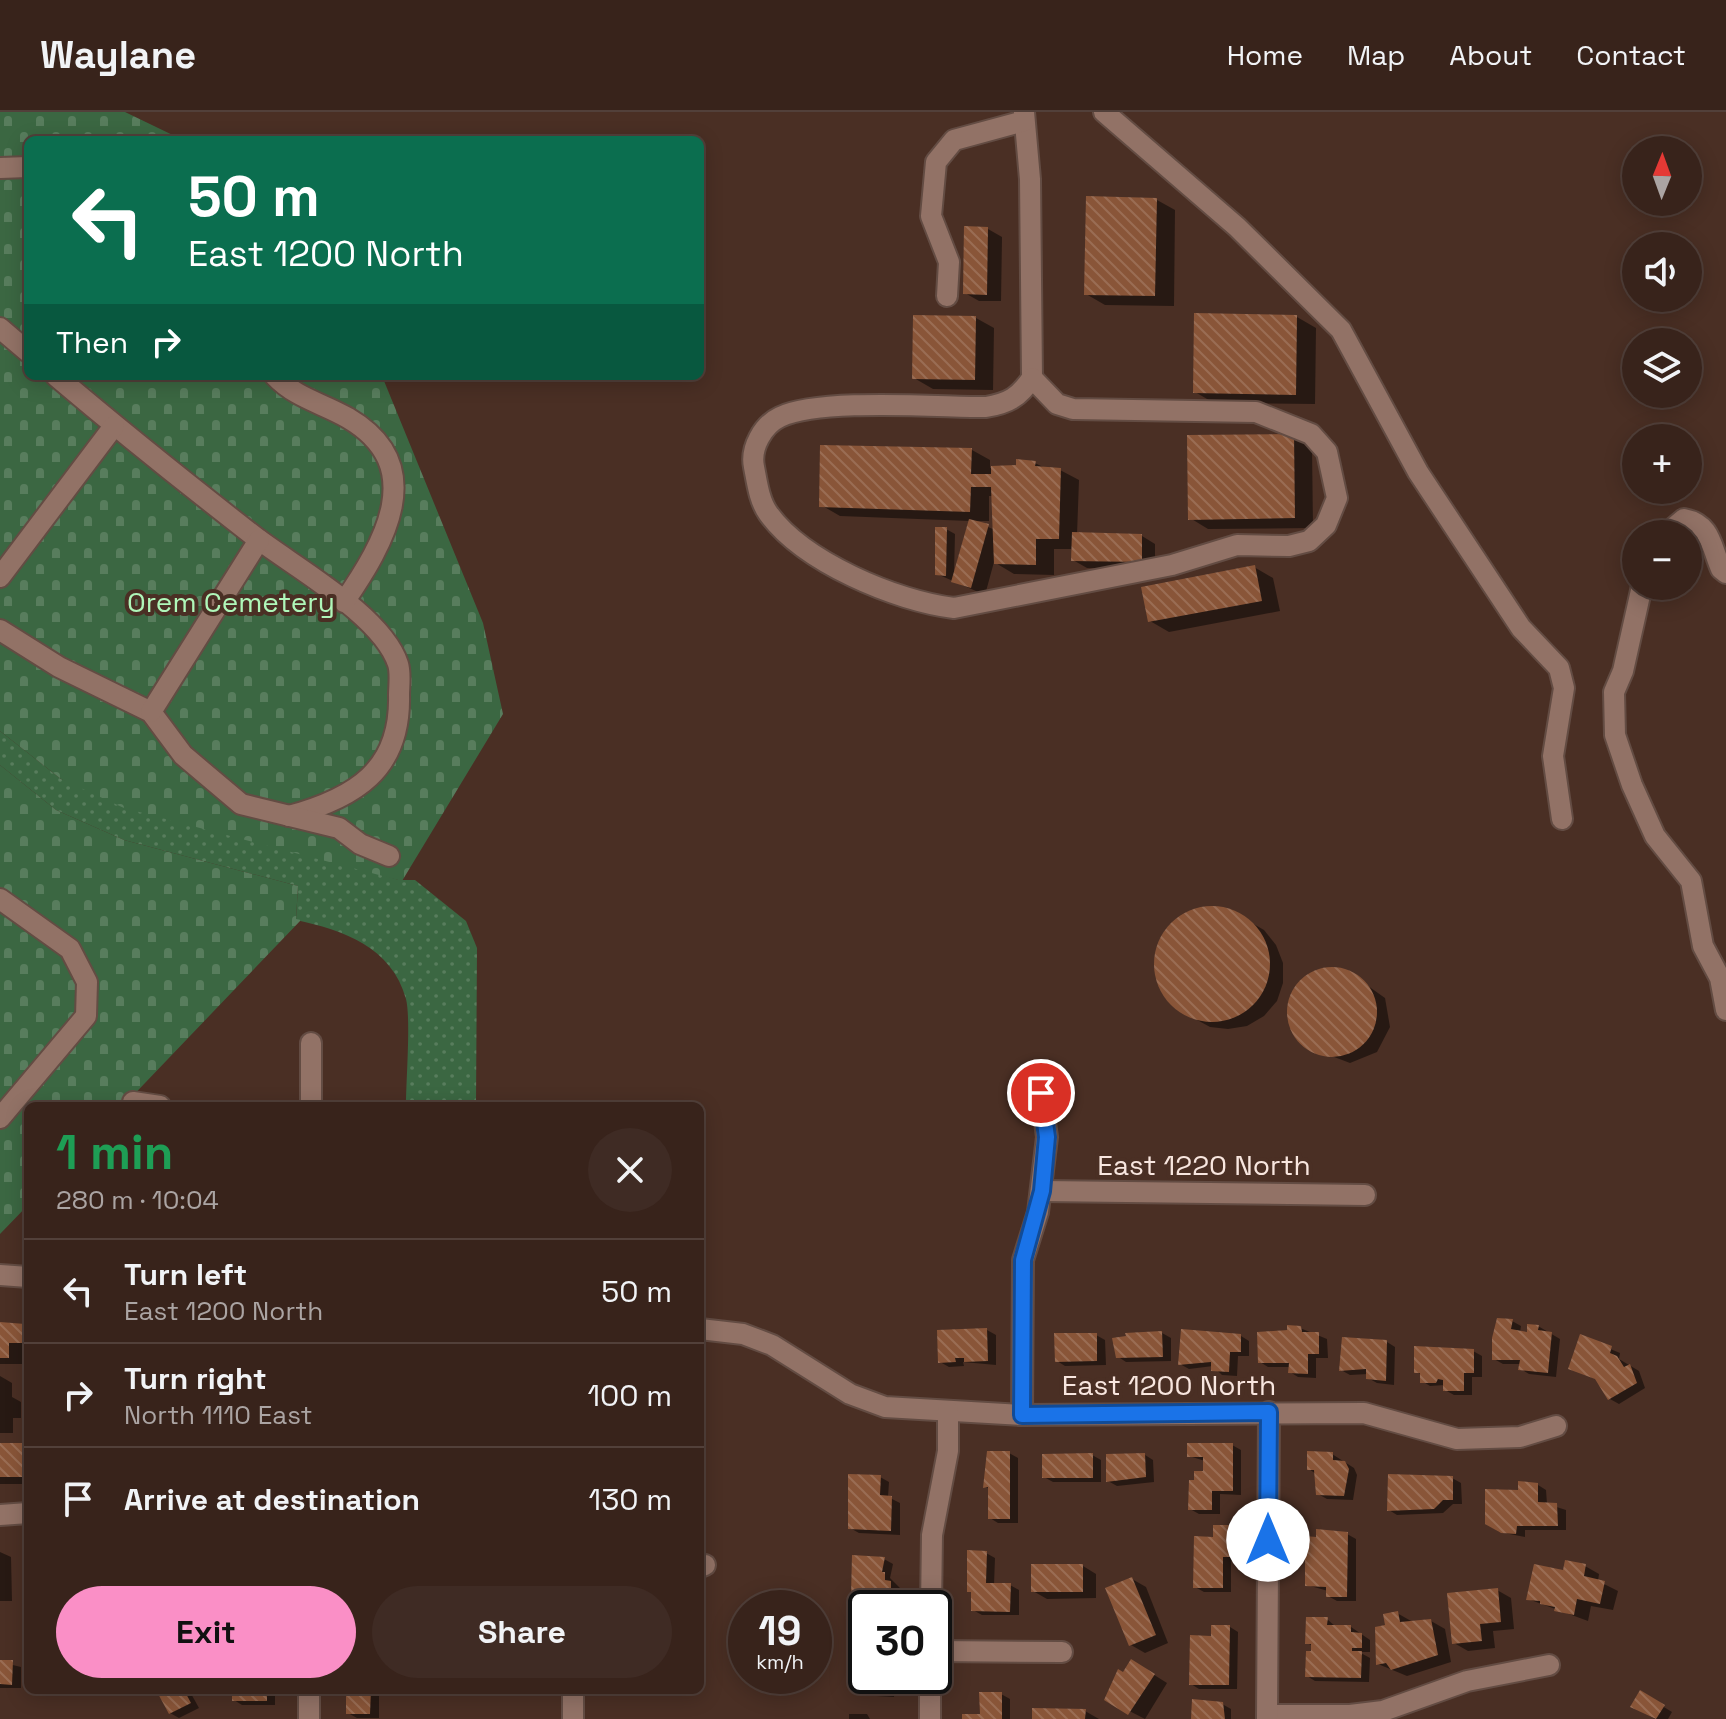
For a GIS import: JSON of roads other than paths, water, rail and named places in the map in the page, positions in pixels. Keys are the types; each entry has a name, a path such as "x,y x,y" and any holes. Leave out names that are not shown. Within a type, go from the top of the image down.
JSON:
{"street":[{"path":"1104,112 1237,227 1341,330 1418,472 1521,628 1559,668 1564,688 1553,756 1562,819"},
{"path":"947,296 949,262 931,216 932,179 936,162 954,140 1024,116 1030,179 1032,378 1020,396 986,407 823,407 777,418 754,447 752,461 768,512 792,537 830,565 930,605 954,608 1172,565 1237,545 1289,546 1309,541 1326,525 1337,498 1334,474 1327,452 1311,434 1256,412 1073,409 1057,404 1032,378"},
{"path":"0,168 24,167"},
{"path":"0,328 24,349"},
{"path":"61,380 259,540 323,582 379,635 398,664 399,718 378,772 332,804 289,816"},
{"path":"279,380 289,391 347,418 373,436 396,489 393,515 344,602"},
{"path":"0,577 114,426"},
{"path":"1702,525 1721,569 1726,573"},
{"path":"151,712 259,540"},
{"path":"1639,600 1623,671 1614,692 1615,735 1632,785 1655,836 1691,881 1703,946 1720,978 1726,1010"},
{"path":"0,630 59,667 151,712 183,755 241,804 339,828 360,844 389,856"},
{"path":"0,899 70,949 87,982 86,1016 0,1118"},
{"path":"311,1043 311,1102"},
{"path":"1022,1415 1023,1260 1042,1191 1047,1137 1041,1093"},
{"name":"East 1220 North","path":"1042,1191 1365,1195"},
{"path":"0,1275 24,1277"},
{"name":"East 1200 North","path":"704,1329 743,1334 772,1345 831,1383 873,1403 1022,1415 1364,1413 1457,1439 1520,1437 1556,1426"},
{"path":"931,1590 932,1535 948,1451 948,1411"},
{"path":"1269,1412 1267,1717 1383,1711 1467,1681 1549,1665"},
{"path":"0,1515 24,1513"},
{"path":"952,1651 1062,1652"},
{"path":"309,1694 309,1719"},
{"path":"573,1694 573,1719"},
{"path":"930,1694 930,1719"}],"park label":[{"name":"Orem Cemetery","path":"231,602"}]}
